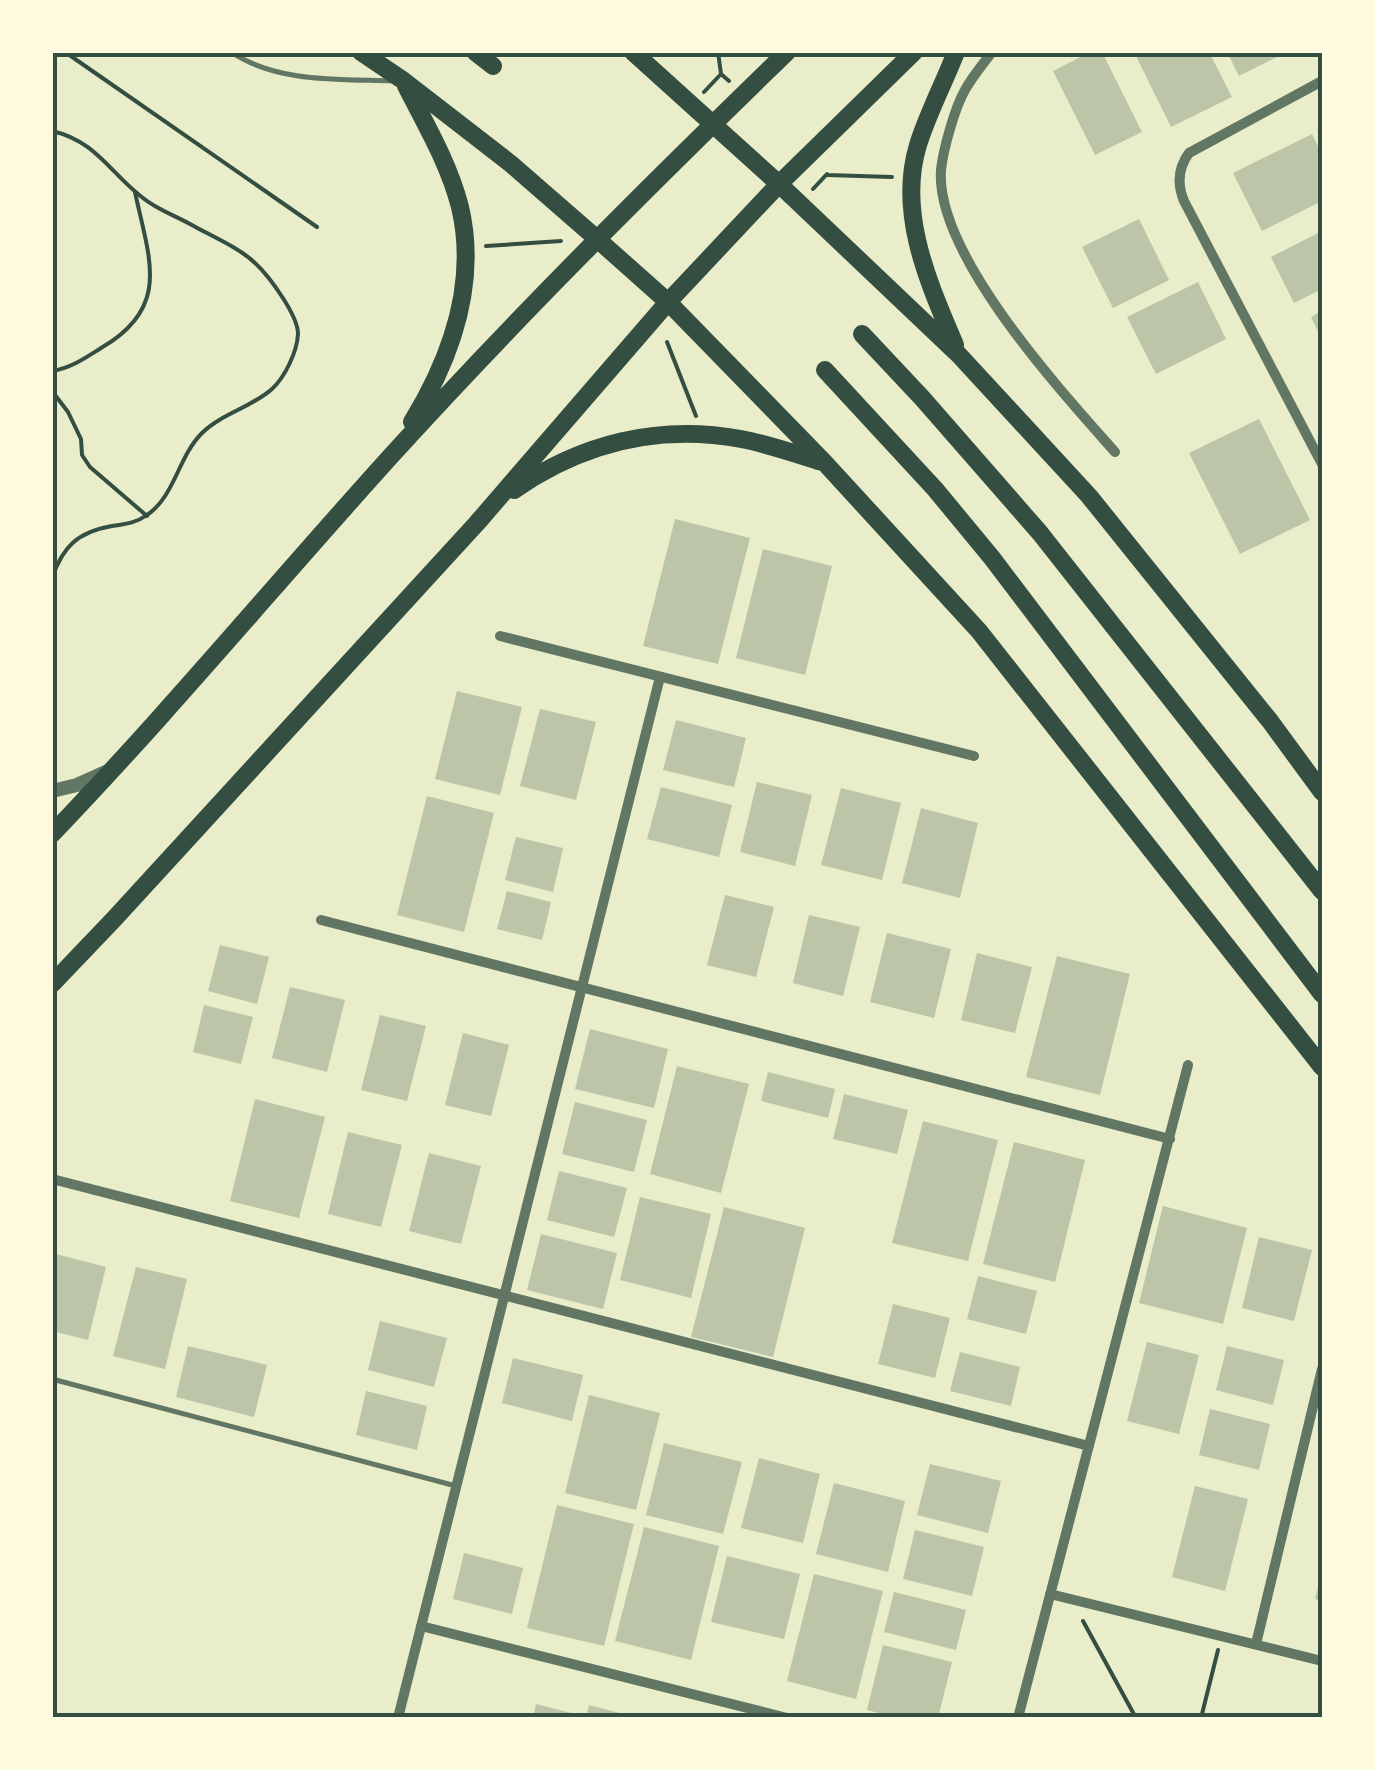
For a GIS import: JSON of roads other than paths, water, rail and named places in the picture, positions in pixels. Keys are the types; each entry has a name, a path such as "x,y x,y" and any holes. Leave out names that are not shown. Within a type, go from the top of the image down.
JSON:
{"main road":[{"path":"362,52 510,164 596,238 668,302 824,462 979,631 1322,1067"},
{"path":"475,52 492,66"},
{"path":"634,52 959,355 1089,496 1270,720 1322,792"},
{"path":"52,834 116,768 391,456 596,238 787,52"},
{"path":"52,984 477,523 668,302 779,184 914,52"},
{"path":"956,52 917,147 911,177 912,210 923,269 959,355"},
{"path":"391,456 422,406 447,354 465,282 466,247 459,203 441,154 404,81"},
{"path":"862,334 1040,533 1322,891"},
{"path":"825,370 935,490 1027,602 1322,994"},
{"path":"477,523 507,495 542,471 619,440 702,434 744,439 824,462"}],"street":[{"path":"992,52 964,90 947,141 941,172 944,206 964,252 997,308 1116,452"},
{"path":"1322,81 1188,153 1180,167 1179,180 1184,201 1322,464"},
{"path":"500,636 974,756"},
{"path":"398,1718 660,677"},
{"path":"52,791 116,768"},
{"path":"321,920 1170,1138"},
{"path":"1018,1718 1188,1065"},
{"path":"52,1179 1089,1446"},
{"path":"1256,1644 1322,1370"},
{"path":"1050,1594 1322,1661"},
{"path":"421,1626 786,1718"}],"lane":[{"path":"231,52 271,71 404,81"},
{"path":"52,1379 456,1486"}]}
